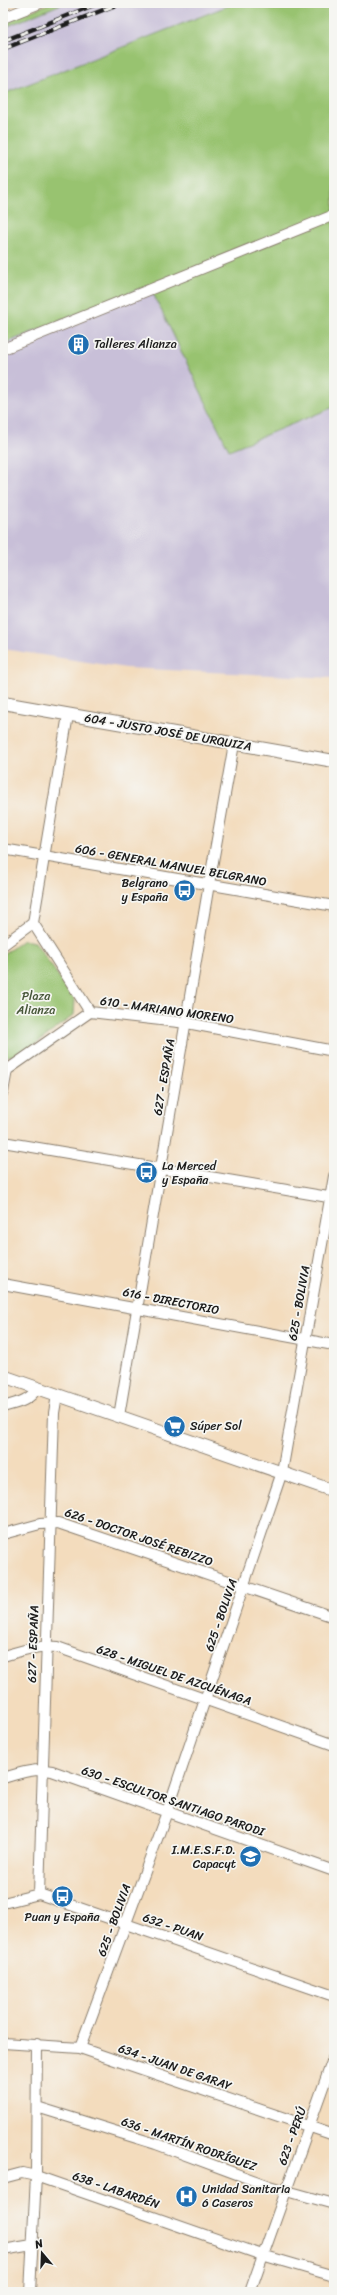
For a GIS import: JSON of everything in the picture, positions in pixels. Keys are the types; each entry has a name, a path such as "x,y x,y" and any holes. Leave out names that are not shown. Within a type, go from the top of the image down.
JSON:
{"main road":[{"name":"604 - JUSTO JOSÉ DE URQUIZA","path":"3,703 334,761"},
{"path":"3,1376 334,1491"}],"street":[{"path":"3,18 40,3"},
{"path":"3,349 334,215"},
{"path":"3,945 33,923 68,715"},
{"name":"627 - ESPAÑA","path":"119,1416 234,744"},
{"name":"606 - GENERAL MANUEL BELGRANO","path":"3,849 334,906"},
{"name":"610 - MARIANO MORENO","path":"33,923 90,1012 187,1023 334,1052"},
{"path":"3,1092 5,1067 90,1012"},
{"path":"3,1142 332,1197"},
{"name":"625 - BOLIVIA","path":"80,2048 167,1812 204,1699 245,1586 282,1472 332,1197 334,1176"},
{"name":"616 - DIRECTORIO","path":"3,1284 334,1345"},
{"path":"3,1407 28,1399 33,1395 37,1388"},
{"name":"627 - ESPAÑA","path":"39,1894 54,1413 57,1395"},
{"name":"626 - DOCTOR JOSÉ REBIZZO","path":"3,1534 51,1522 334,1617"},
{"name":"628 - MIGUEL DE AZCUÉNAGA","path":"3,1656 46,1646 57,1647 334,1745"},
{"name":"630 - ESCULTOR SANTIAGO PARODI","path":"3,1778 29,1770 42,1769 334,1871"},
{"path":"3,1903 39,1894"},
{"name":"632 - PUAN","path":"39,1894 334,1996"},
{"name":"634 - JUAN DE GARAY","path":"3,2043 37,2044 80,2048 309,2128 334,2135"},
{"path":"30,2292 36,2176 37,2044"},
{"name":"623 - PERÚ","path":"250,2292 262,2254 334,2056"},
{"name":"636 - MARTÍN RODRÍGUEZ","path":"37,2107 156,2144 286,2191 334,2204"},
{"name":"638 - LABARDÉN","path":"3,2178 22,2173 36,2176 262,2254 334,2276"},
{"path":"3,2250 32,2245"}],"shaded area":[{"path":"64,3 334,3 334,678 126,668 3,649 3,28"}],"green space":[{"path":"51,3 64,3 3,28 3,22"},
{"path":"235,3 334,3 334,407 229,450 149,285 3,344 3,94"},
{"name":"Plaza Alianza","path":"23,940 35,942 75,1000 74,1015 20,1056 3,1056 3,955"}],"railway":[{"path":"3,41 99,3"},
{"path":"3,49 121,3"}],"place":[{"name":"Talleres Alianza","path":"79,344"},
{"name":"Belgrano y España","path":"184,890"},
{"name":"La Merced y España","path":"146,1173"},
{"name":"Súper Sol","path":"174,1426"},
{"name":"I.M.E.S.F.D. Capacyt","path":"251,1857"},
{"name":"Puan y España","path":"62,1896"},
{"name":"Unidad Sanitaria 6 Caseros","path":"187,2196"}]}
